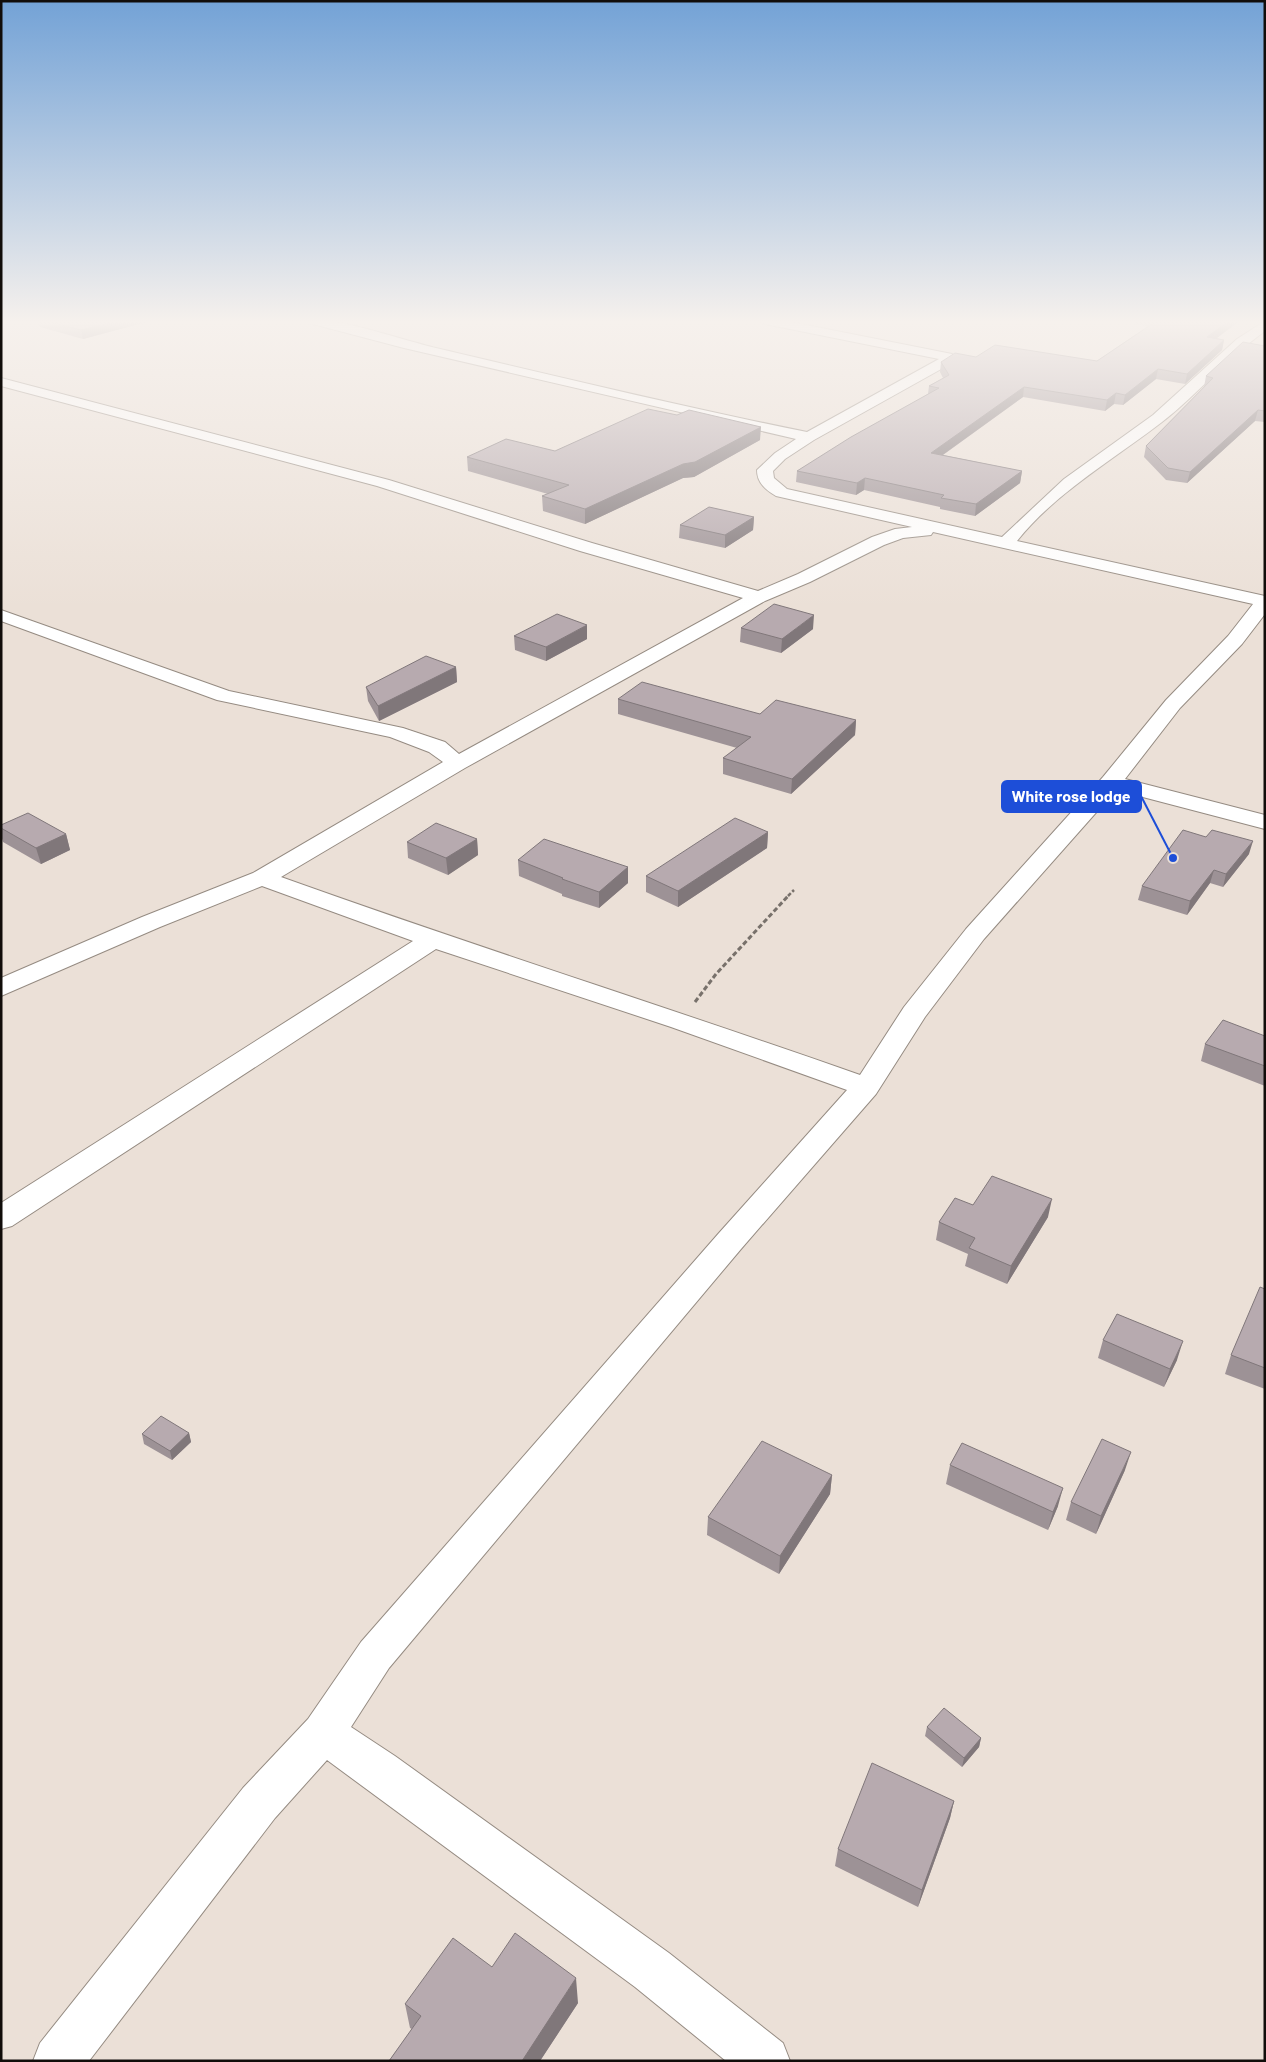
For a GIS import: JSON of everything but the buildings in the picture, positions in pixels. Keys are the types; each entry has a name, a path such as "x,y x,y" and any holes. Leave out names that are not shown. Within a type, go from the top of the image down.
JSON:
{"street":[{"path":"130,416 383,483 586,547 759,597"},
{"path":"711,416 809,438"},
{"path":"58,2061 259,1803 323,1733 375,1655 724,1248 866,1087 914,1013 975,934 1111,782 1173,704 1235,640 1265,601 1066,558 1007,542 807,500 782,493 768,485 764,476 765,470 780,456 846,416"},
{"path":"1007,542 1016,531 1070,482 1160,416"},
{"path":"1,988 151,922 262,878 457,763 759,597 901,532 912,530 959,532"},
{"path":"1,615 224,696 396,732 436,747 457,763"},
{"path":"1111,782 1265,822"},
{"path":"262,878 433,940 681,1021 866,1087"},
{"path":"1,1218 433,940"},
{"path":"323,1733 380,1772 652,1970 765,2061"}],"path":[{"path":"681,1021 716,974 794,890"}],"place":[{"name":"White rose lodge","path":"1173,858"}]}
